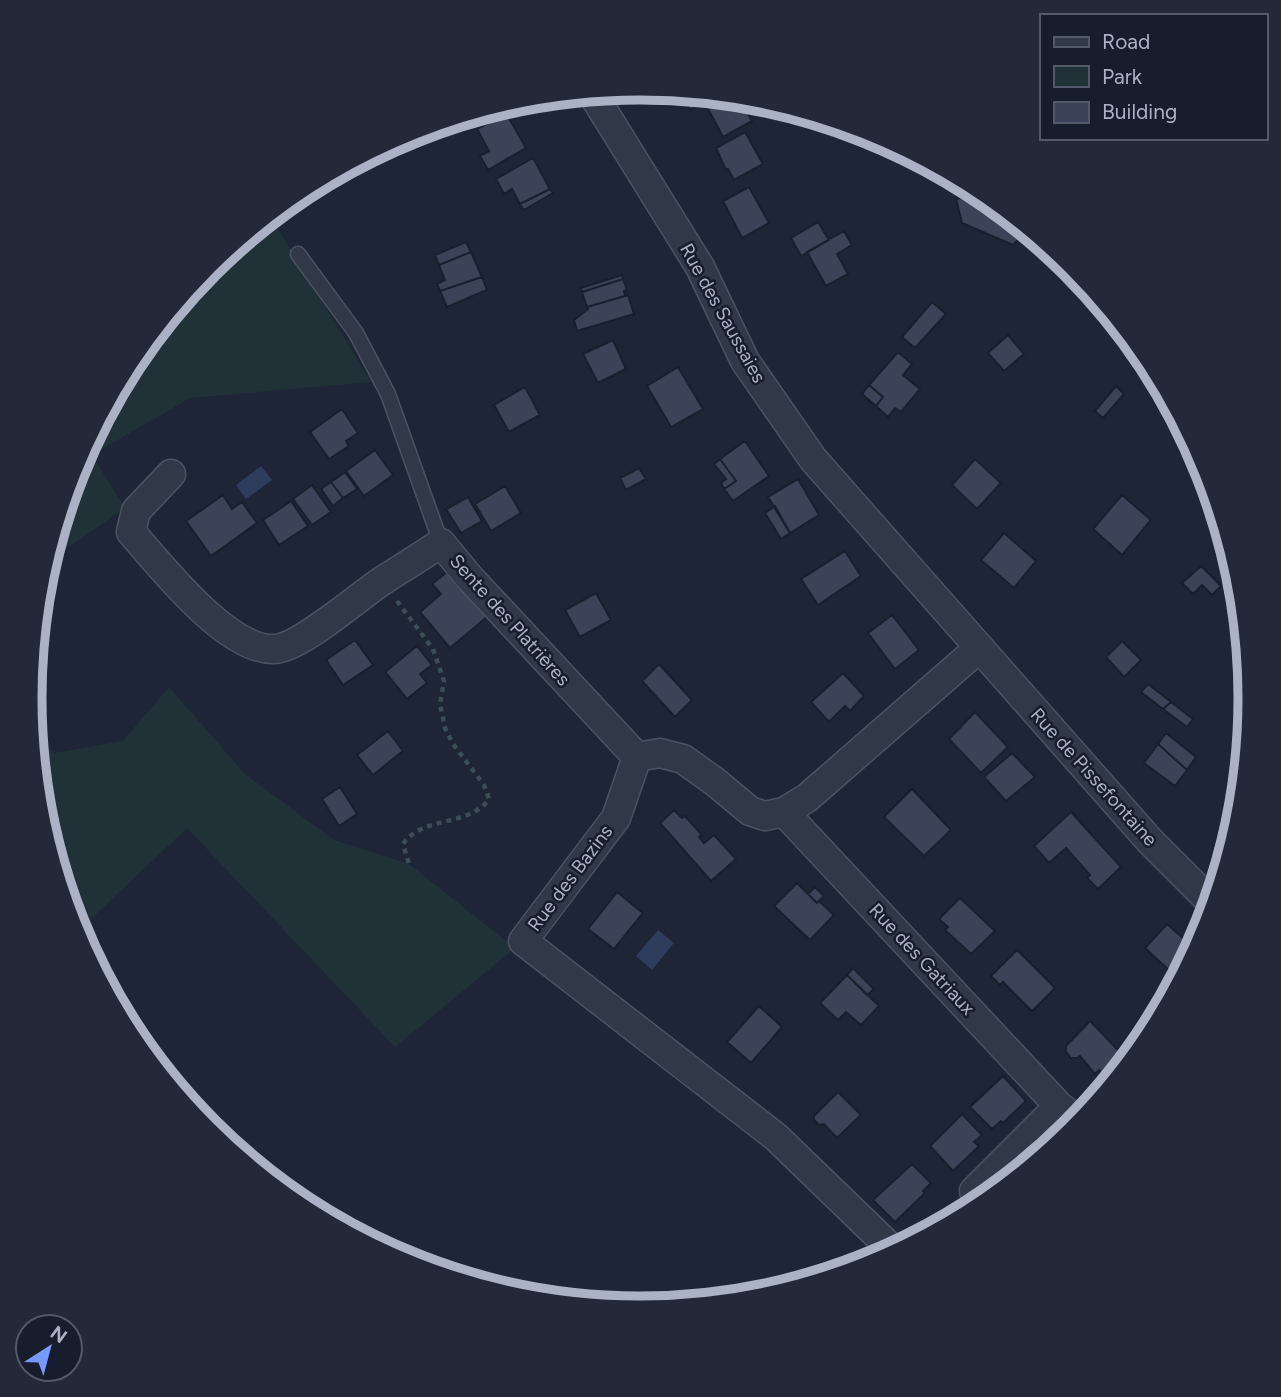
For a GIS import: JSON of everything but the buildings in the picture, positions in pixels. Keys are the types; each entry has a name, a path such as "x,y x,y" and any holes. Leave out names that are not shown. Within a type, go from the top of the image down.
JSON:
{"street":[{"name":"Rue des Saussaies","path":"597,101 700,267 745,361 813,459 979,648"},
{"name":"Sente des Platrières","path":"171,474 136,511 131,532 194,603 246,643 274,650 301,639 382,581 442,543 468,577 637,757"},
{"path":"637,757 660,753 683,759 750,811 765,817 784,812 807,798 979,648"},
{"name":"Rue de Pissefontaine","path":"979,648 1150,841 1205,896"},
{"name":"Rue des Bazins","path":"637,757 616,818 523,941 776,1137 886,1244"},
{"name":"Rue des Gatriaux","path":"784,812 1069,1114 974,1191"}],"lane":[{"path":"298,254 356,333 388,394 442,543"}],"path":[{"path":"382,581 433,649 444,681 440,704 445,728 453,744 484,785 489,799 482,810 421,828 406,839 402,844 409,864"}],"green space":[{"path":"275,225 371,382 190,398 95,453 122,399 143,366 191,304 203,294 217,275"},
{"path":"93,457 125,508 60,553 74,506"},
{"path":"169,687 245,774 334,840 409,864 515,948 395,1047 187,828 86,923 62,853 47,777 43,741 54,753 123,741"}],"water":[{"path":"261,466 272,480 246,499 236,485"},
{"path":"658,930 674,943 652,970 636,956"}]}
